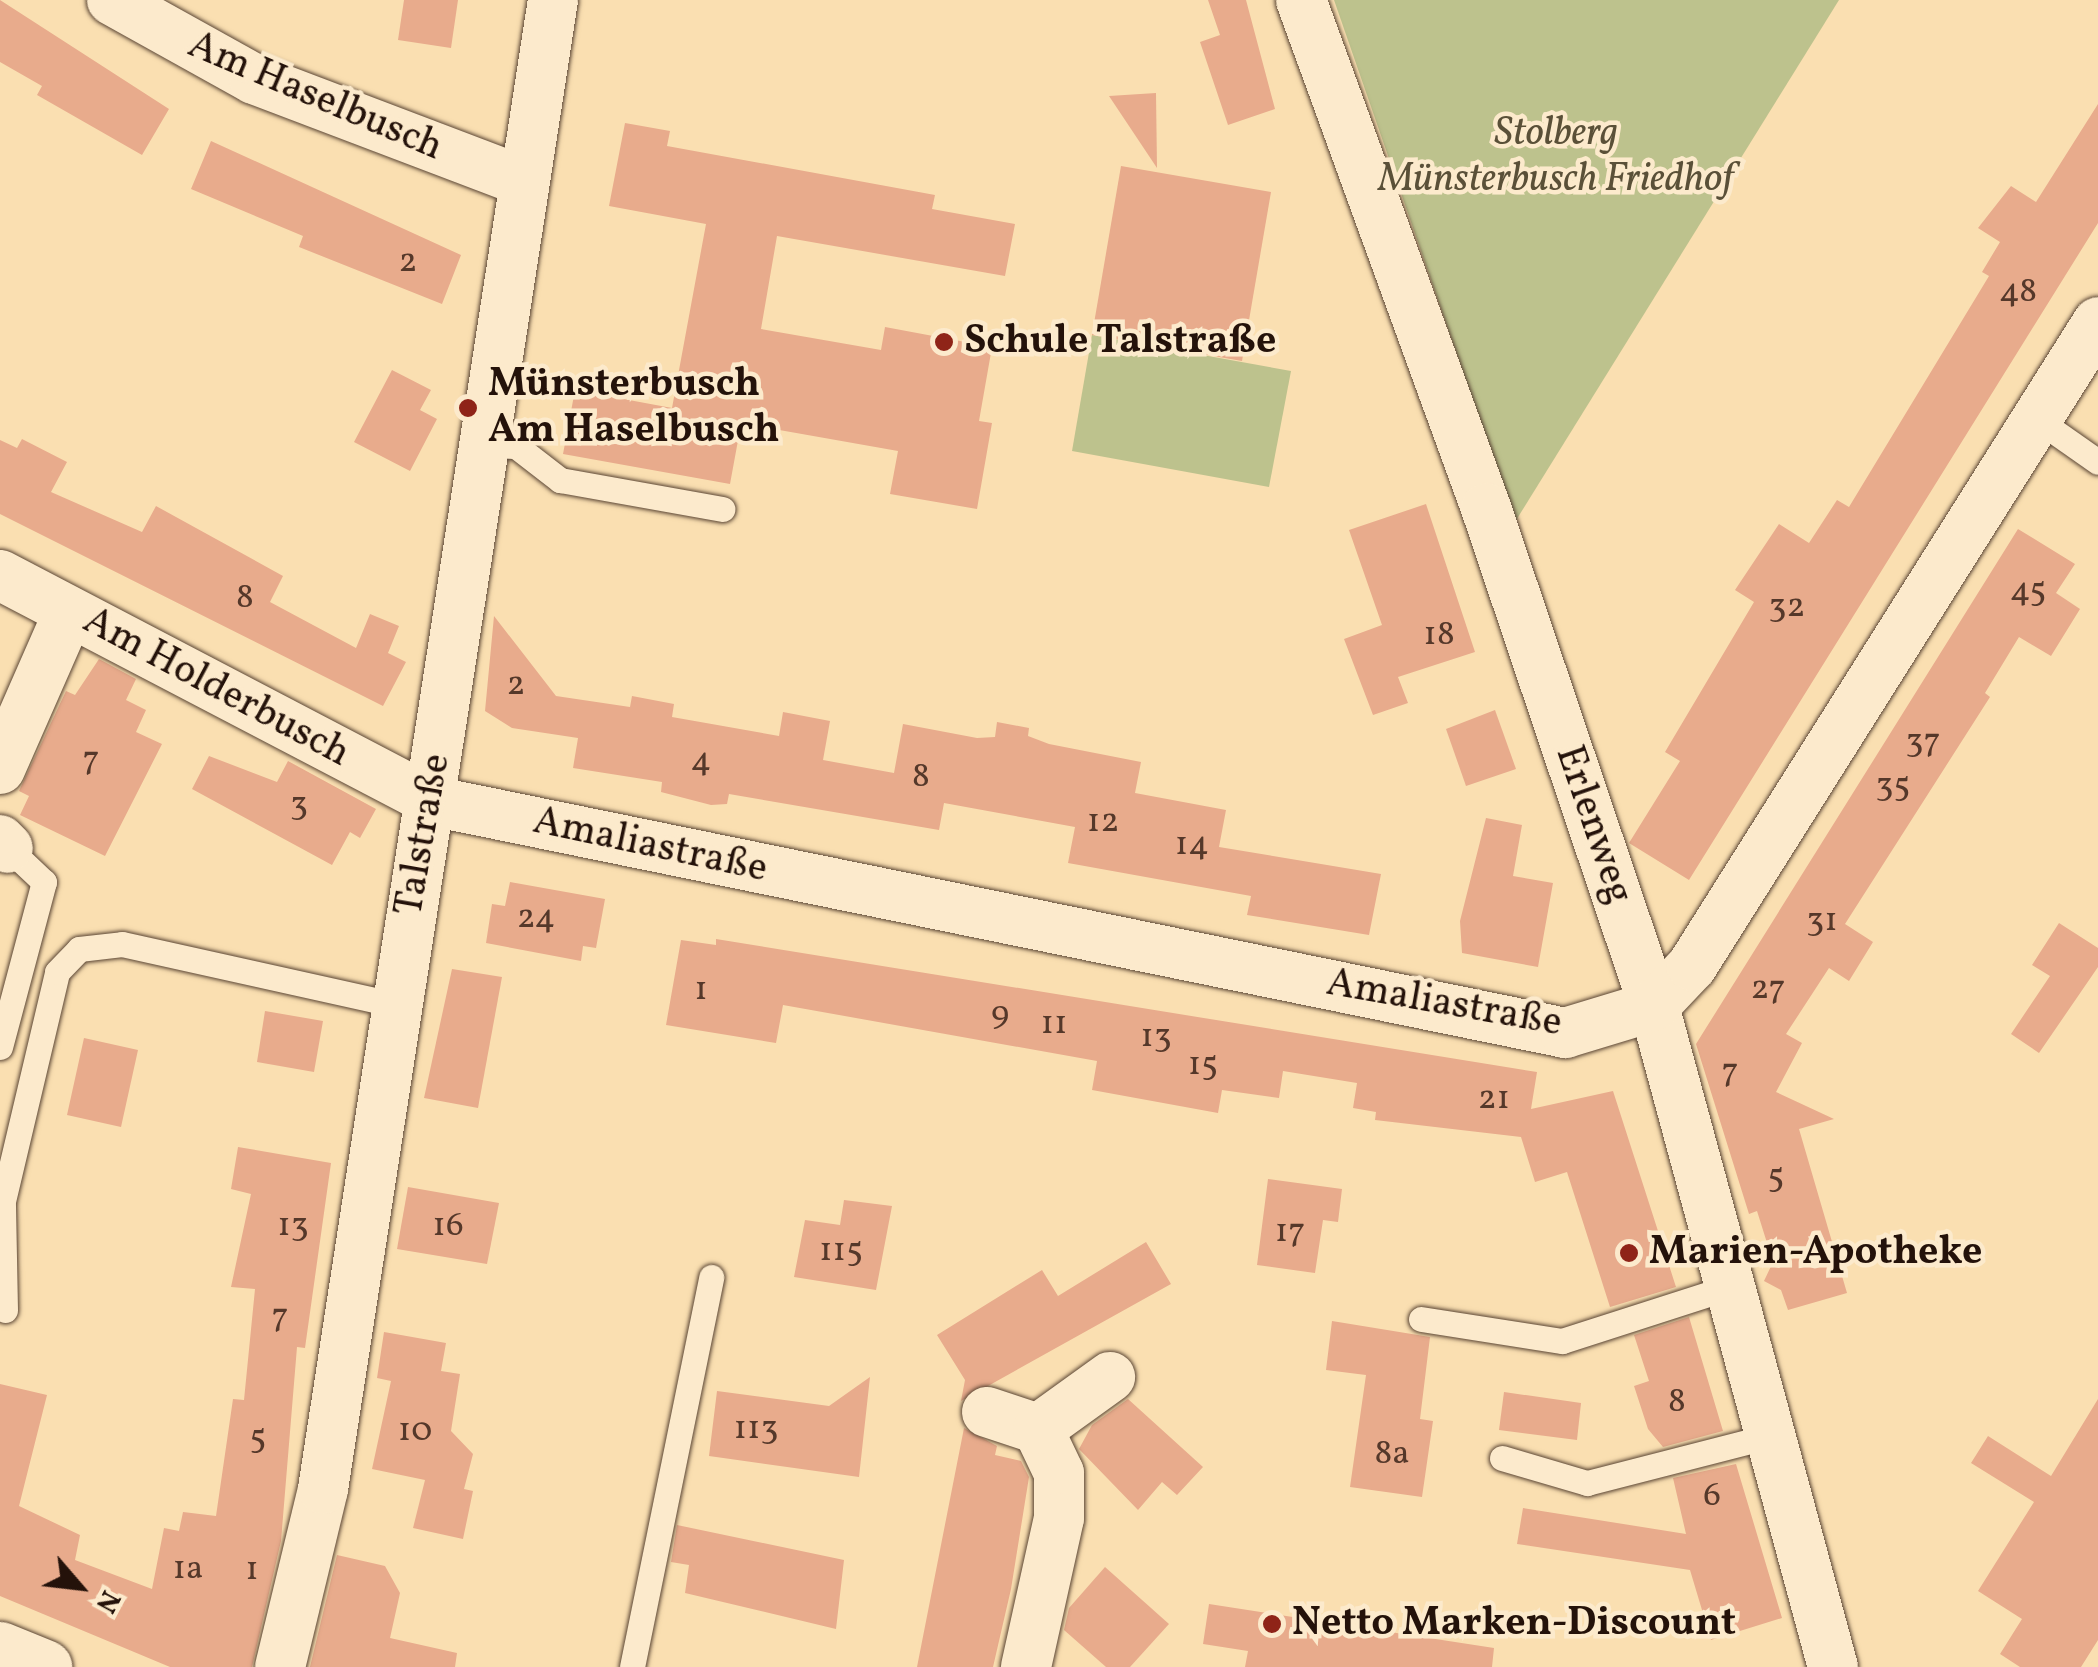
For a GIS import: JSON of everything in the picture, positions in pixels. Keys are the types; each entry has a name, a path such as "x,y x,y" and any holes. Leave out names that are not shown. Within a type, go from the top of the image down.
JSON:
{"street":[{"name":"Am Haselbusch","path":"112,0 254,79 524,181"},
{"name":"Talstraße","path":"280,1667 323,1489 392,1004 432,801 553,0"},
{"name":"Erlenweg","path":"1301,0 1486,508 1654,1006 1833,1667"},
{"name":"Amaliastraße","path":"432,801 1565,1033 1654,1006 1692,966 2098,322"},
{"name":"Am Holderbusch","path":"0,576 432,801"},
{"path":"0,768 69,612"},
{"path":"1038,1428 1110,1377"},
{"path":"988,1412 1038,1428 1059,1473 1060,1518 1026,1667"},
{"path":"0,1649 44,1667"}],"lane":[{"path":"2038,420 2098,462"},
{"path":"485,445 516,446 560,480 722,509"},
{"path":"0,1047 44,882 4,844"},
{"path":"5,1310 3,1201 56,972 79,949 122,944 392,1004"},
{"path":"632,1667 712,1278"},
{"path":"1421,1319 1562,1340 1730,1287"},
{"path":"1502,1458 1586,1483 1770,1436"}],"green space":[{"name":"Stolberg Münsterbusch Friedhof","path":"1334,0 1839,0 1515,522"},
{"path":"1092,335 1291,371 1269,487 1072,451"}],"building":[{"path":"0,0 169,109 142,155 37,95 42,86 0,62"},
{"path":"404,0 458,0 451,48 398,40"},
{"path":"1208,0 1246,0 1275,109 1228,125 1200,42 1220,35"},
{"path":"1156,93 1157,168 1109,96"},
{"path":"2098,104 2098,223 1689,880 1629,843 1680,761 1665,752 1754,602 1735,590 1779,524 1809,543 1837,500 1849,507 1989,276 1982,272 2000,242 1978,228 2011,186 2036,202"},
{"path":"625,123 670,131 667,146 935,195 932,209 1015,224 1005,276 777,236 761,329 881,350 885,327 992,347 979,421 992,423 977,509 890,494 898,451 768,428 767,440 739,435 730,484 563,454 575,390 672,408 706,224 609,206"},
{"path":"211,141 461,255 442,304 299,247 303,236 191,189"},
{"path":"1121,166 1271,192 1242,361 1092,335"},
{"path":"392,370 431,390 420,410 437,419 410,471 354,442"},
{"path":"22,439 67,462 51,492 142,532 156,506 283,576 270,602 356,648 370,614 399,626 388,653 406,662 383,706 0,514 0,440 17,448"},
{"path":"1426,504 1475,652 1398,677 1408,703 1373,715 1344,639 1382,625 1349,530"},
{"path":"2018,529 2075,564 2056,593 2080,609 2051,656 2019,637 1985,693 1990,697 1845,924 1873,942 1849,981 1829,968 1786,1034 1802,1043 1776,1092 1834,1119 1799,1129 1847,1293 1788,1310 1781,1290 1764,1281 1773,1262 1757,1211 1749,1214 1696,1044"},
{"path":"494,616 556,696 630,707 632,696 674,704 672,717 779,736 783,712 830,721 823,760 894,773 903,724 977,738 995,737 997,722 1029,728 1028,736 1049,744 1141,762 1135,793 1226,810 1219,847 1381,874 1369,935 1247,915 1251,896 1068,863 1075,827 944,803 939,830 729,794 727,804 711,805 661,792 662,782 573,768 578,738 512,728 485,711"},
{"path":"99,659 136,679 126,700 146,710 136,732 162,744 105,856 20,815 29,796 19,791 66,691 75,695"},
{"path":"1495,710 1516,769 1466,786 1446,729"},
{"path":"209,756 277,782 288,761 376,809 360,838 350,832 332,865 192,789"},
{"path":"1486,818 1522,825 1513,876 1553,883 1538,967 1462,953 1460,921"},
{"path":"510,882 605,899 596,948 583,946 581,961 486,943 492,904 505,906"},
{"path":"2059,923 2098,948 2098,967 2039,1053 2011,1034 2050,976 2032,965"},
{"path":"716,939 1537,1072 1531,1109 1613,1091 1676,1287 1610,1307 1567,1172 1535,1182 1521,1137 1375,1120 1376,1112 1353,1108 1357,1083 1283,1071 1279,1098 1222,1090 1218,1113 1092,1090 1097,1061 783,1005 776,1043 666,1025 681,940 716,945"},
{"path":"452,969 502,977 478,1108 424,1098"},
{"path":"265,1011 323,1021 314,1072 257,1062"},
{"path":"84,1038 138,1050 121,1127 67,1115"},
{"path":"238,1147 331,1163 305,1348 297,1347 281,1541 252,1667 170,1667 0,1596 0,1384 47,1395 19,1506 80,1535 75,1560 152,1589 164,1528 179,1531 183,1512 216,1516 233,1399 244,1400 255,1289 231,1287 251,1194 231,1189"},
{"path":"1268,1179 1342,1189 1338,1222 1323,1220 1315,1273 1257,1265"},
{"path":"408,1187 499,1203 487,1264 397,1249"},
{"path":"844,1200 892,1206 876,1290 794,1277 805,1220 840,1225"},
{"path":"1146,1242 1171,1284 961,1401 965,1380 937,1335 1042,1270 1058,1296"},
{"path":"1689,1317 1723,1431 1663,1447 1648,1429 1634,1386 1649,1381 1634,1335"},
{"path":"1332,1321 1430,1337 1420,1419 1433,1421 1422,1497 1350,1487 1366,1375 1326,1370"},
{"path":"384,1332 446,1343 441,1371 460,1374 451,1431 473,1454 464,1489 473,1491 463,1539 413,1528 425,1480 372,1469 391,1381 377,1378"},
{"path":"870,1377 859,1477 709,1456 717,1391 829,1406"},
{"path":"1504,1392 1581,1403 1577,1440 1499,1430"},
{"path":"1128,1399 1203,1467 1177,1495 1162,1482 1138,1510 1079,1449 1092,1425"},
{"path":"2098,1399 2098,1640 2081,1667 2020,1667 2000,1654 2022,1619 1978,1591 2034,1502 1971,1463 1988,1436 2051,1476"},
{"path":"964,1428 997,1446 995,1455 1021,1461 1029,1477 1011,1589 993,1667 917,1667"},
{"path":"1736,1464 1782,1618 1711,1640 1690,1570 1517,1544 1523,1508 1686,1534 1673,1478"},
{"path":"677,1525 844,1560 836,1629 685,1593 689,1565 671,1562"},
{"path":"337,1555 385,1566 400,1593 390,1638 457,1653 455,1667 310,1667"},
{"path":"1105,1567 1169,1624 1130,1667 1106,1667 1064,1630 1069,1608"},
{"name":"Netto Marken-Discount","path":"1209,1604 1494,1648 1492,1667 1245,1667 1248,1651 1203,1644"}],"place":[{"name":"Schule Talstraße","path":"944,342"},
{"name":"Münsterbusch Am Haselbusch","path":"468,408"},
{"name":"Marien-Apotheke","path":"1629,1253"},
{"name":"Netto Marken-Discount","path":"1272,1624"}]}
